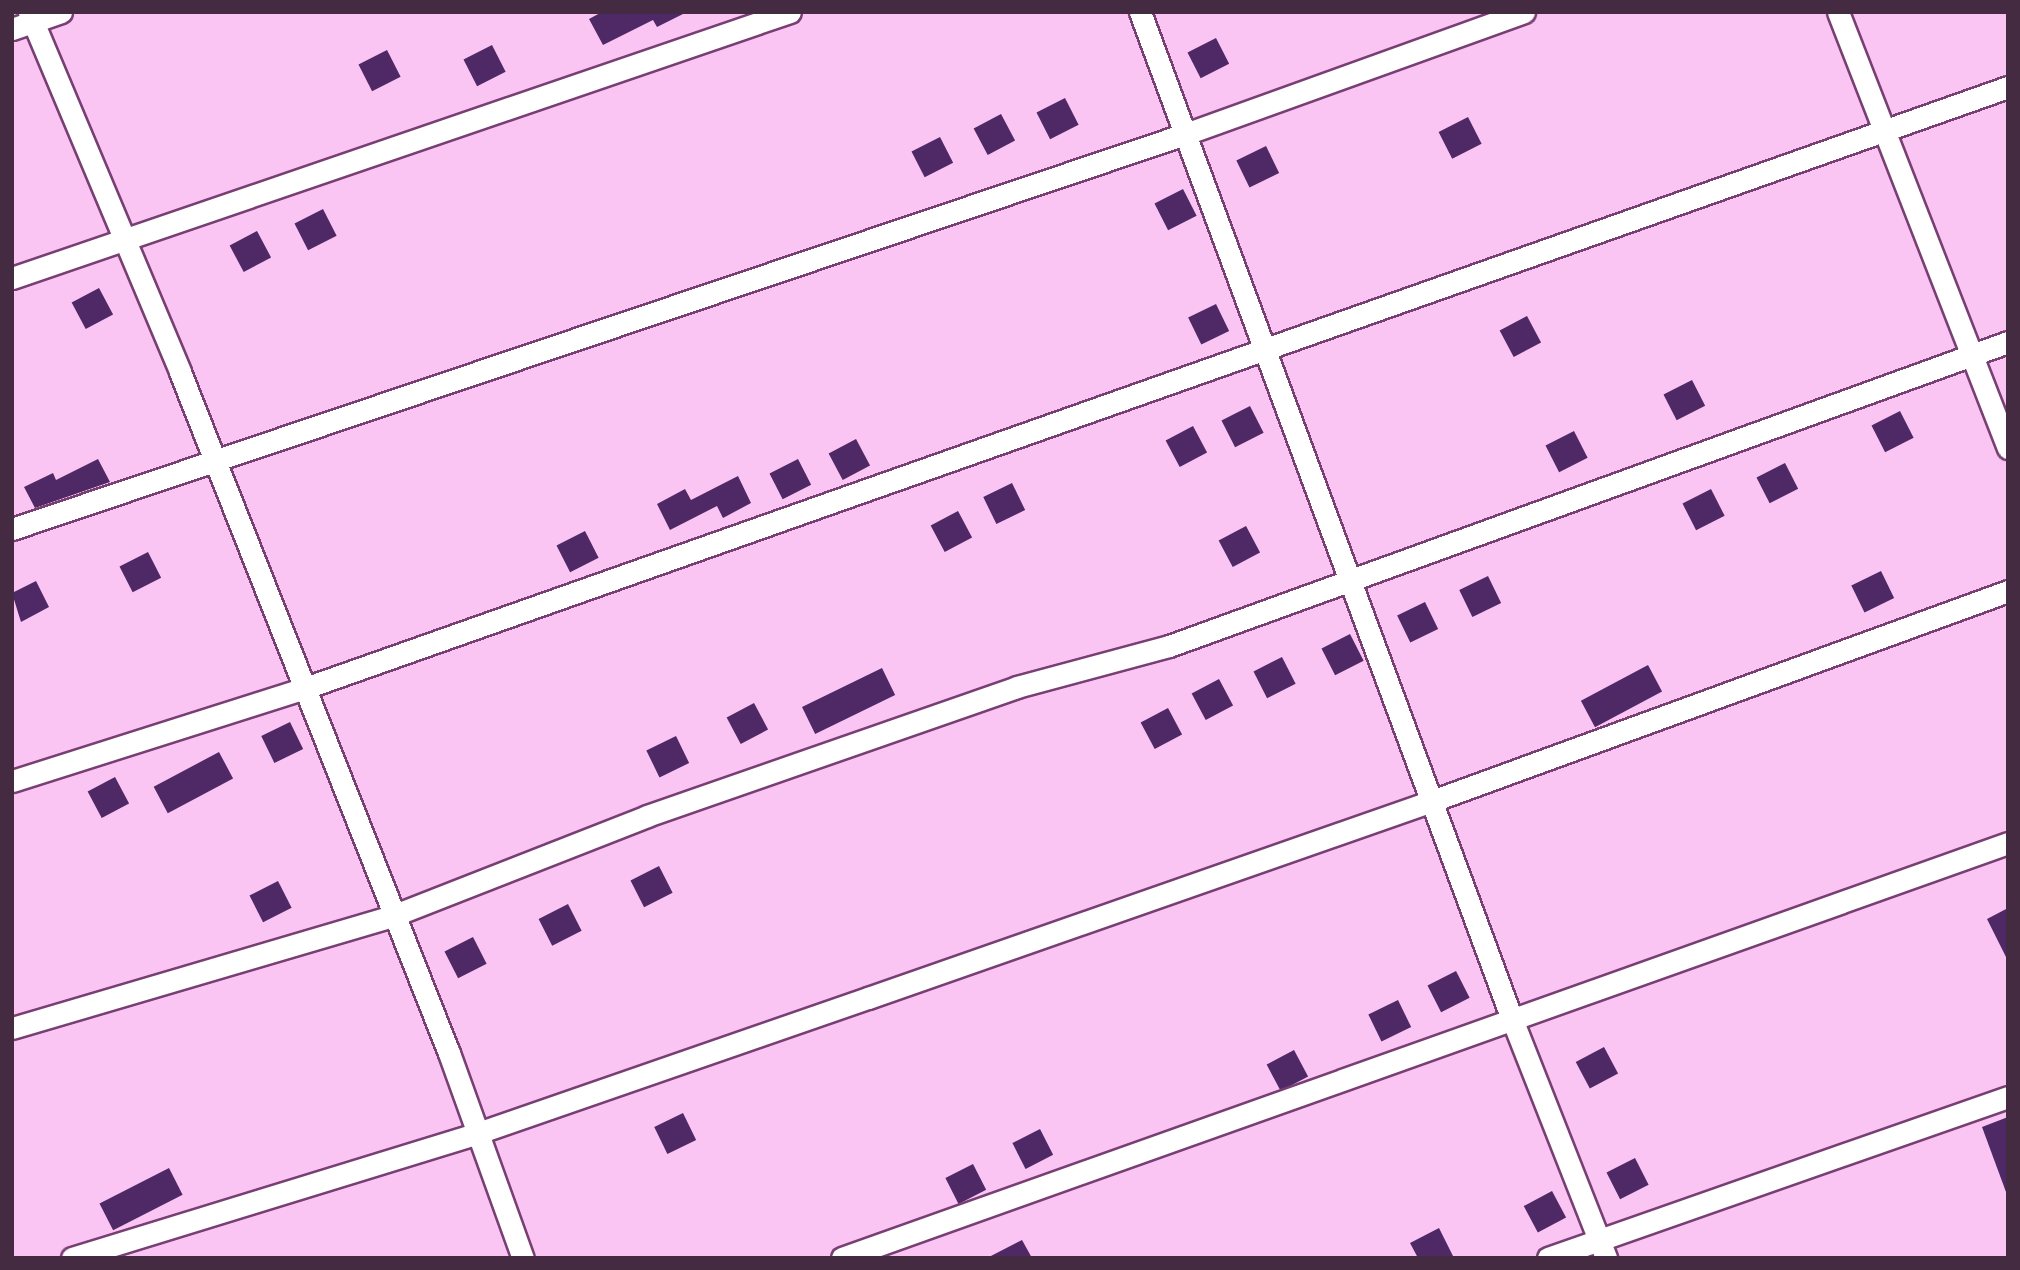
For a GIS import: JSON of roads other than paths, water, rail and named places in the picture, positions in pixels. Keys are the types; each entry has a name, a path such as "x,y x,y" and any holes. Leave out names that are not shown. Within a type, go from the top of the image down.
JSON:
{"street":[{"path":"12,29 31,17 61,12"},
{"path":"12,278 125,242 790,12"},
{"path":"1140,12 1269,351 1512,1018 1603,1249"},
{"path":"12,529 1188,133 1524,12"},
{"path":"1838,12 2008,448"},
{"path":"31,17 215,460 395,915 523,1258"},
{"path":"12,781 305,688 1269,351 2008,87"},
{"path":"12,1028 395,915 673,807 1017,687 1169,646 2008,342"},
{"path":"72,1258 478,1133 1432,801 2008,591"},
{"path":"842,1258 891,1250 1512,1018 2008,843"},
{"path":"1548,1258 1603,1249 2008,1097"}]}
